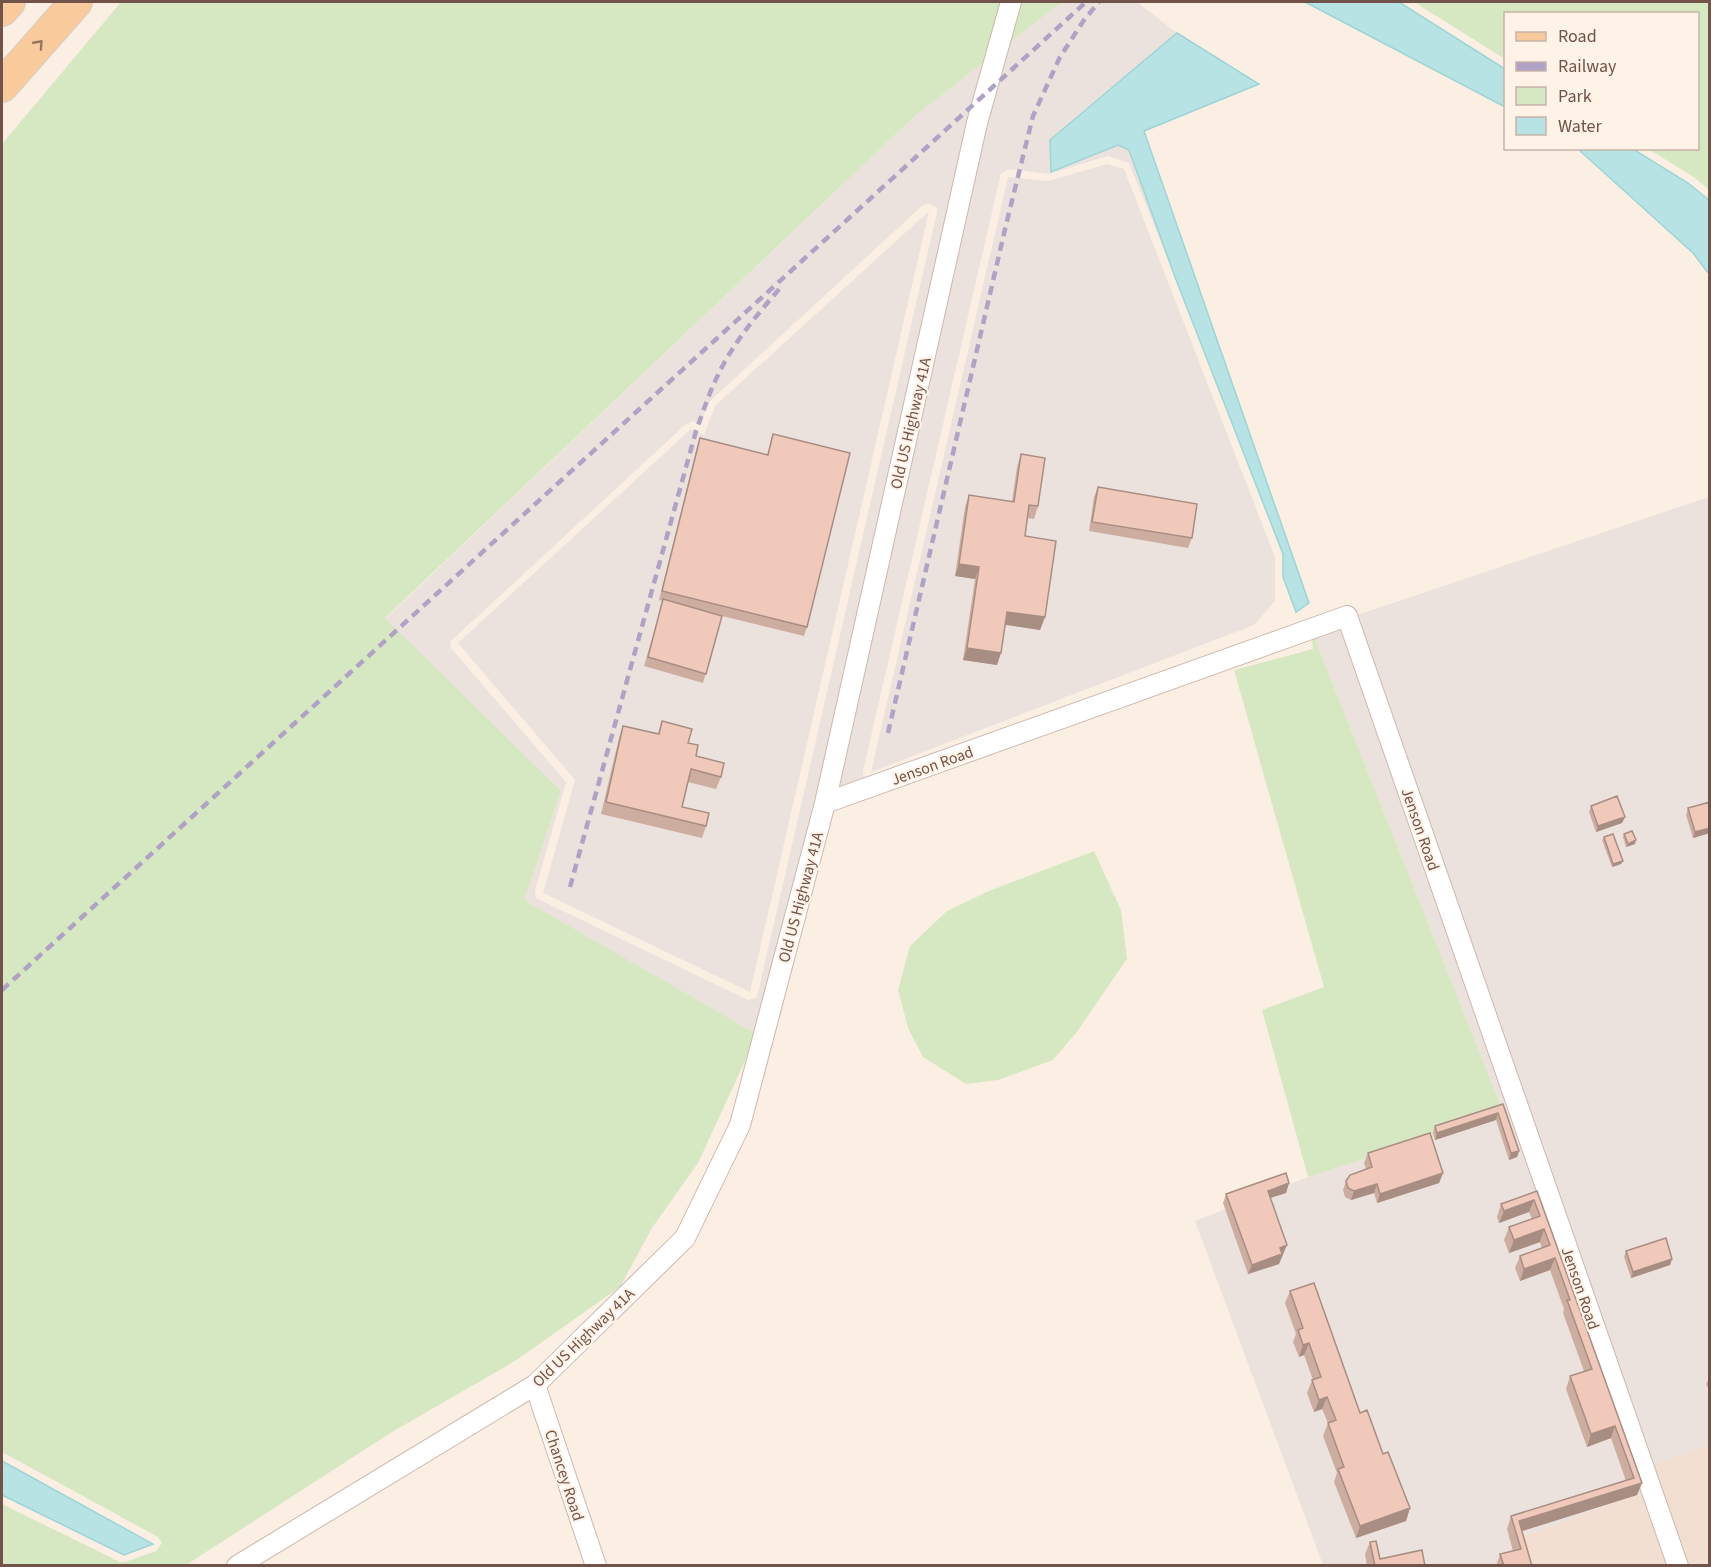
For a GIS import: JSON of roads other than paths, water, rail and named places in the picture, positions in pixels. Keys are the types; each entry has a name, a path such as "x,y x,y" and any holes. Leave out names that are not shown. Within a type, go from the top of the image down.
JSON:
{"main road":[{"path":"2,10 9,2"},
{"path":"2,86 76,2"}],"street":[{"name":"Old US Highway 41A","path":"237,1566 535,1385 685,1238 740,1125 825,803 977,123 1011,2"},
{"name":"Jenson Road","path":"825,803 1347,616 1678,1566"},
{"name":"Chancey Road","path":"535,1385 596,1566"}],"water":[{"path":"1305,2 1399,2 1504,68 1504,106"},
{"path":"1177,33 1259,84 1144,131 1309,603 1296,612 1283,577 1283,554 1175,277 1129,150 1118,145 1051,172 1050,140"},
{"path":"1579,150 1635,150 1688,183 1709,200 1709,274 1693,253"},
{"path":"2,1461 153,1544 124,1555 2,1495"}],"railway":[{"path":"2,990 1086,2"},
{"path":"888,733 1033,116 1060,57 1084,20 1099,2"},
{"path":"570,887 696,431 724,363 746,330 780,288"}]}
